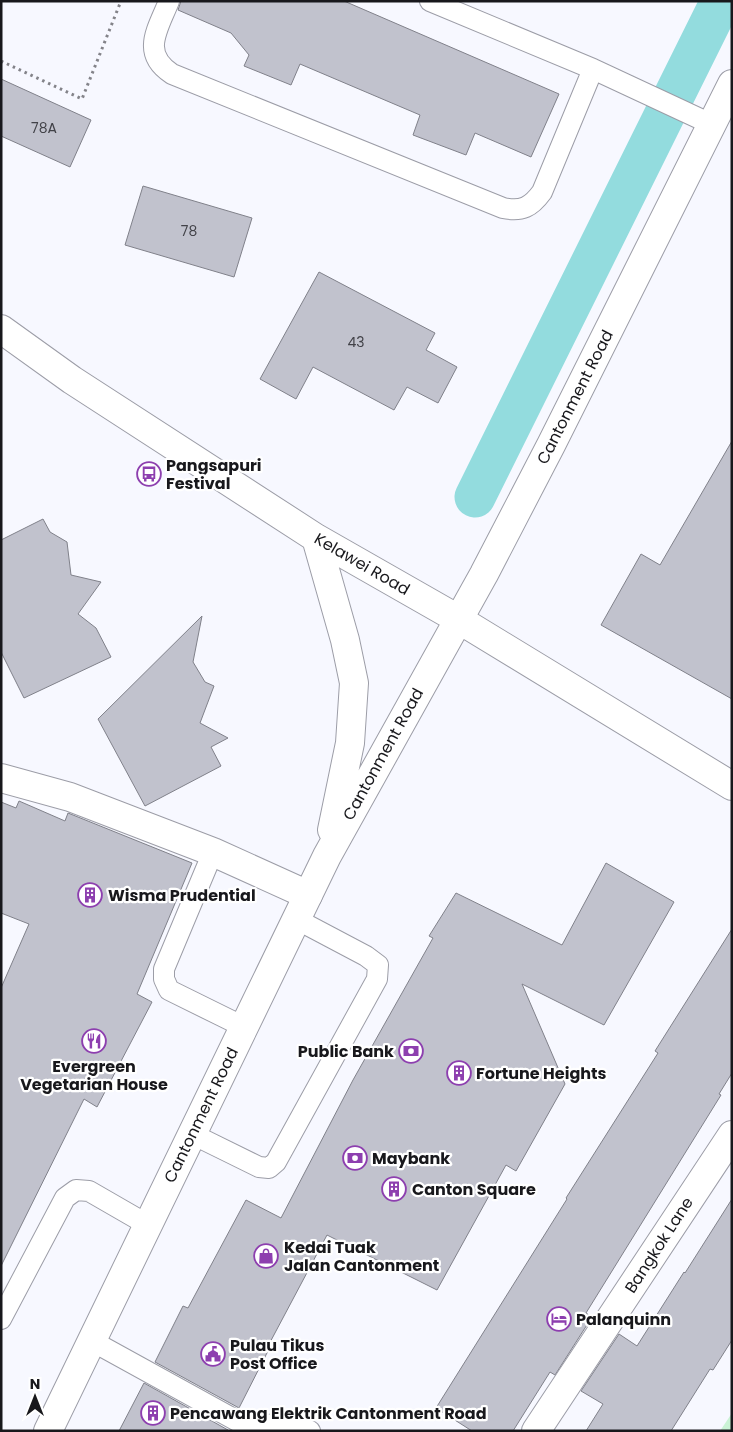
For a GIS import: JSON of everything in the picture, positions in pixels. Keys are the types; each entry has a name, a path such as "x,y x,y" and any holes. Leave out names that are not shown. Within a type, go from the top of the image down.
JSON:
{"main road":[{"name":"Cantonment Road","path":"48,1431 327,856 484,574 547,453 732,84"},
{"name":"Kelawei Road","path":"1,329 72,380 316,538 458,619 732,786"},
{"path":"316,538 345,640 354,683 350,743 327,856"},
{"path":"1,778 70,797 213,852 308,894"},
{"name":"Bangkok Lane","path":"536,1431 732,1135"}],"lane":[{"path":"169,1 155,36 153,47 155,58 162,68 172,74 503,208 515,210 527,208 536,201 542,192 593,69"},
{"path":"430,1 593,69 711,124"},
{"path":"213,852 164,969 164,979 169,990 244,1027"},
{"path":"192,1134 258,1167 269,1168 276,1162 377,979 378,965 366,956 296,919"},
{"path":"1,1319 65,1198 76,1190 89,1191 148,1225"},
{"path":"92,1341 250,1428 261,1428 284,1422 296,1424 310,1431"}],"path":[{"path":"1,61 82,99 121,1"}],"green space":[{"path":"732,1413 732,1431 720,1431"}],"building":[{"path":"181,1 344,1 559,94 531,157 475,133 466,155 413,135 420,115 300,64 291,85 244,66 249,55 231,33 178,10"},
{"path":"1,79 91,120 70,167 1,136"},
{"path":"143,186 252,218 234,277 125,245"},
{"path":"319,272 435,333 426,350 457,367 438,403 407,387 394,410 313,367 296,399 260,379"},
{"path":"732,441 732,699 601,625 641,554 660,565"},
{"path":"43,519 50,532 67,542 71,575 101,582 78,614 96,628 111,657 24,698 1,652 1,540"},
{"path":"202,616 193,662 205,682 214,686 200,723 228,738 211,747 221,766 145,806 98,719"},
{"path":"19,801 65,821 68,813 192,863 137,994 152,1002 97,1107 84,1099 1,1266 1,988 29,924 1,913 1,802 16,808"},
{"path":"606,863 674,902 604,1025 522,984 565,1084 516,1171 506,1165 437,1290 327,1235 267,1348 269,1349 239,1408 155,1362 183,1306 188,1308 246,1200 281,1218 353,1080 433,938 429,936 456,893 562,945"},
{"path":"732,929 732,1073 719,1094 721,1095 586,1313 592,1317 555,1375 550,1372 513,1431 472,1431 436,1408 658,1053 655,1051"},
{"path":"732,1199 732,1340 713,1370 710,1369 671,1431 586,1431 603,1404 581,1391 619,1334 637,1346"},
{"path":"144,1383 228,1430 228,1431 119,1431"}],"waterway":[{"path":"475,497 721,1"}],"place":[{"name":"Pangsapuri Festival","path":"149,474"},
{"name":"Wisma Prudential","path":"90,895"},
{"name":"Evergreen Vegetarian House","path":"94,1041"},
{"name":"Public Bank","path":"411,1051"},
{"name":"Fortune Heights","path":"459,1073"},
{"name":"Maybank","path":"355,1158"},
{"name":"Canton Square","path":"394,1189"},
{"name":"Kedai Tuak Jalan Cantonment","path":"266,1256"},
{"name":"Palanquinn","path":"559,1319"},
{"name":"Pulau Tikus Post Office","path":"213,1354"},
{"name":"Pencawang Elektrik Cantonment Road","path":"153,1413"}]}
